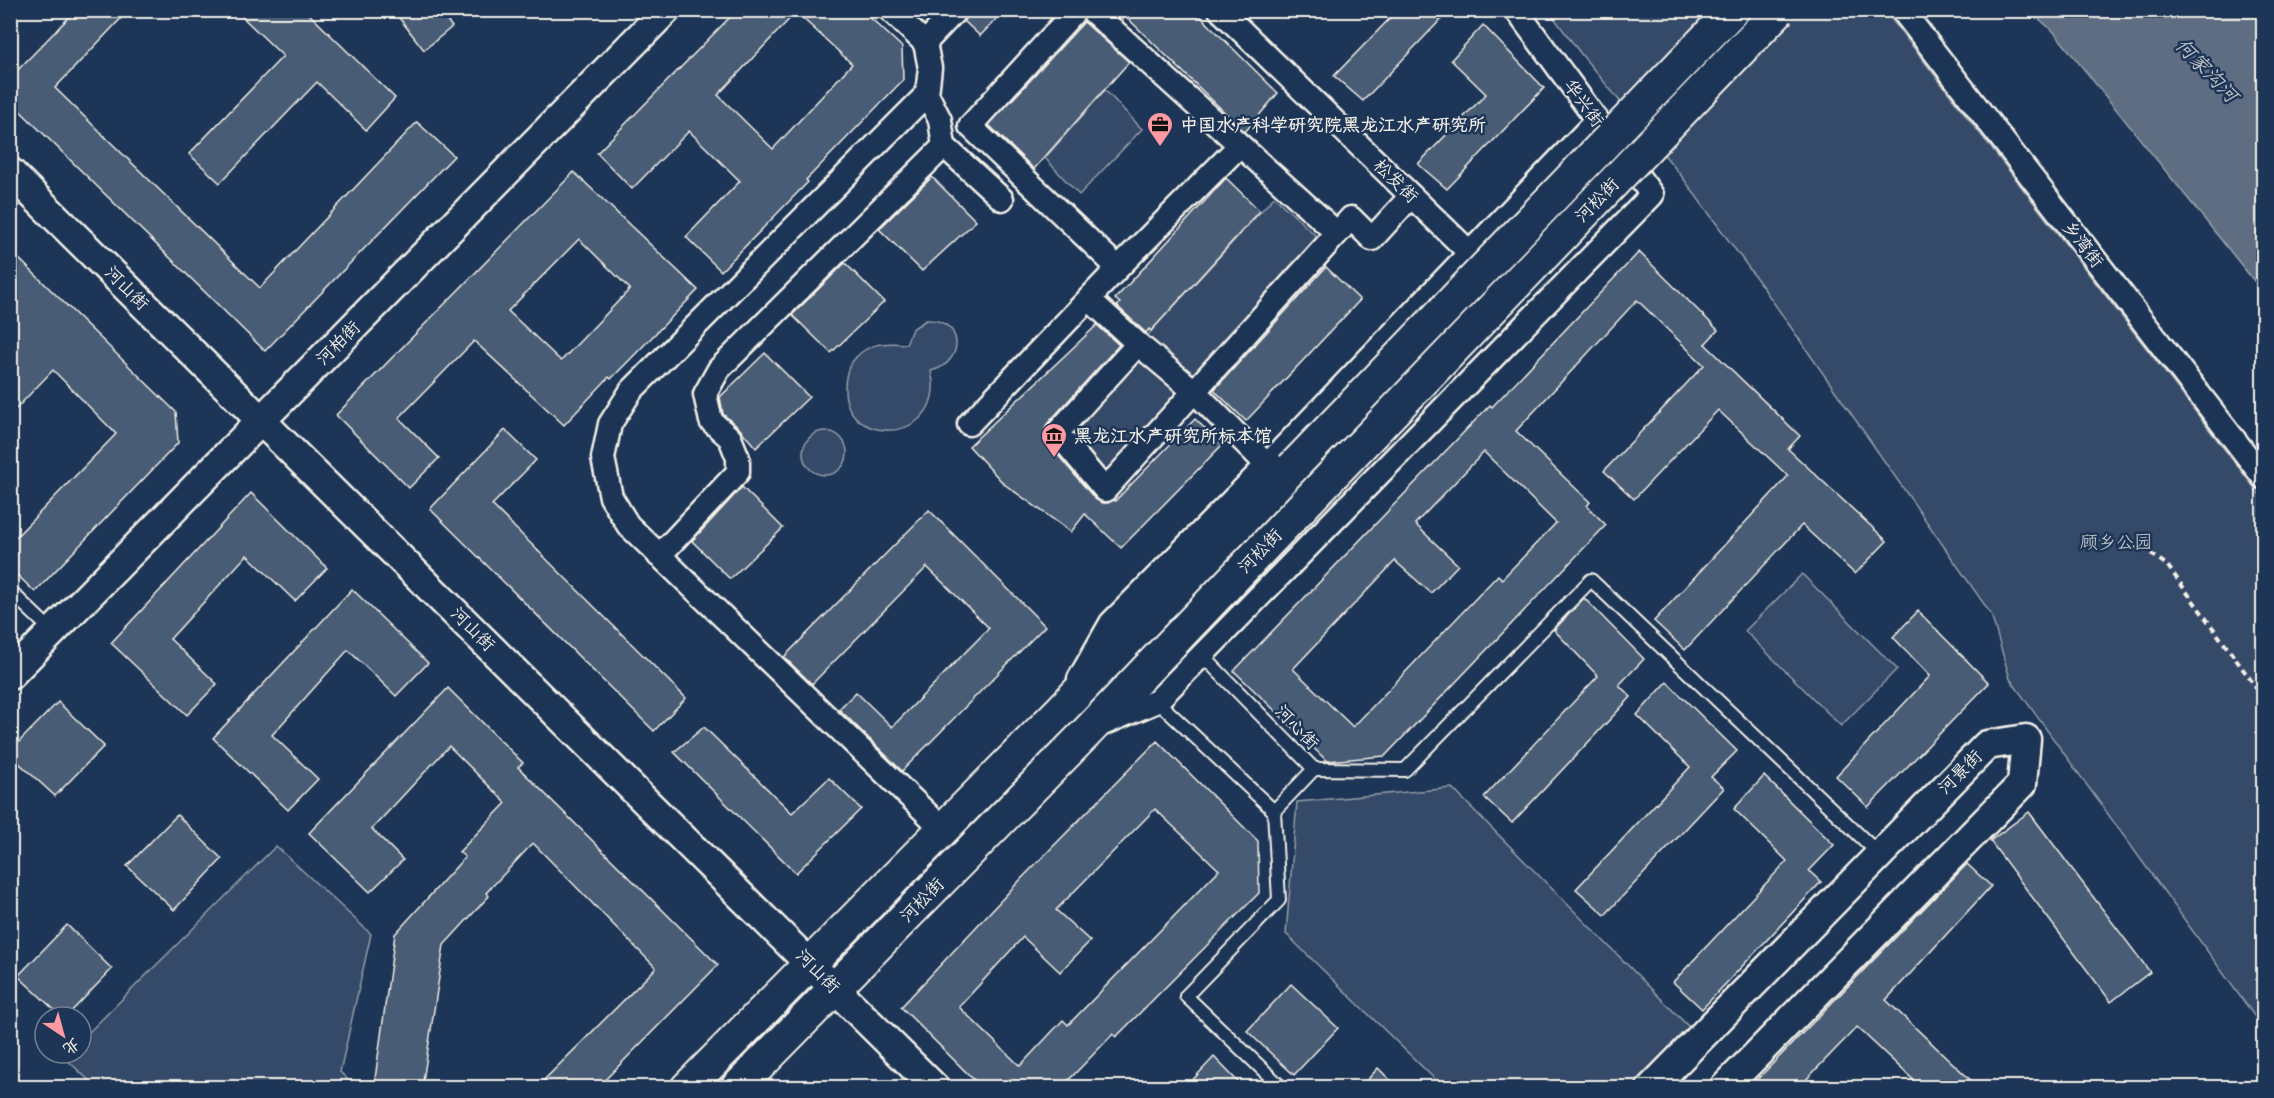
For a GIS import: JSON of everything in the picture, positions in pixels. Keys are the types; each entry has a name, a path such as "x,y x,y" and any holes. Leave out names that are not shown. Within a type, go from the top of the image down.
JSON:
{"main road":[{"name":"河松街","path":"687,1088 1061,710 1279,466 1732,10"},
{"name":"河松街","path":"737,1088 1089,730 1779,10"}],"street":[{"name":"河柏街","path":"10,675 666,10"},
{"path":"890,10 925,43 930,68 927,94 940,120 944,146 1002,199"},
{"path":"925,43 956,10"},
{"path":"1076,10 970,126 1118,268"},
{"path":"1091,10 1328,225"},
{"name":"松发街","path":"1220,10 1469,252"},
{"name":"华兴街","path":"1202,655 1652,195 1516,10"},
{"name":"乡湾街","path":"1902,10 2264,478"},
{"path":"927,94 631,391 610,424 603,458 611,496 628,525 942,828"},
{"path":"1089,299 1279,466 1469,252 1597,120"},
{"path":"659,556 738,472 738,458 730,438 711,420 705,394 719,369 944,146"},
{"path":"969,424 1118,268 1239,146"},
{"name":"河山街","path":"10,172 935,1088"},
{"path":"1138,344 1057,434 1105,490 1352,218 1372,239 1411,196"},
{"path":"1089,730 1157,700 1202,655"},
{"name":"河景街","path":"1651,1088 1987,745 2026,739 2022,784 1724,1088"}],"lane":[{"path":"1314,770 1405,770 1591,580 1879,854"},
{"path":"10,591 53,632"},
{"name":"河心街","path":"1202,655 1314,770 1274,812"},
{"path":"1157,700 1274,812 1279,900 1186,996 1282,1088"}],"path":[{"path":"2101,540 2144,549 2168,565 2264,698"}],"green space":[{"name":"顾乡公园","path":"1549,11 1885,11 2263,499 2263,1028 2010,679 1991,614 1762,286 1680,174 1581,54"},
{"path":"1105,90 1142,129 1079,195 1045,158"},
{"path":"1274,197 1327,246 1105,490 1057,434"},
{"path":"926,320 938,321 947,326 956,341 951,359 943,366 931,371 933,387 928,407 918,420 903,428 888,430 872,427 858,420 849,407 845,389 846,375 852,362 869,347 890,343 906,344 912,329"},
{"path":"825,431 834,432 841,437 846,444 846,462 841,469 834,474 825,475 816,474 809,469 804,462 803,453 804,444 809,437 816,432"},
{"path":"1802,574 1897,669 1841,726 1745,631"},
{"path":"1452,788 1695,1033 1644,1087 1443,1087 1286,934 1297,802"},
{"path":"276,846 371,934 340,1072 355,1087 96,1087 73,1065 93,1065 93,1028"}],"water":[{"name":"何家沟河","path":"2030,11 2263,11 2263,292 2054,32"}],"building":[{"path":"76,10 129,10 55,88 260,288 417,122 454,156 265,351 10,101 10,78"},
{"path":"235,10 305,10 395,98 366,130 317,82 220,183 189,154 283,56"},
{"path":"393,10 439,10 452,27 424,50"},
{"path":"737,10 862,10 902,47 903,80 721,271 686,237 740,181 689,131 632,189 597,153","holes":["796,12 852,64 773,149 718,95"]},
{"path":"969,10 1005,10 980,36 964,21"},
{"path":"1119,10 1194,10 1278,93 1245,132"},
{"path":"1398,10 1450,10 1363,101 1334,76"},
{"path":"1084,22 1129,62 1034,169 989,125"},
{"path":"1483,25 1544,88 1447,189 1418,164 1486,94 1451,60"},
{"path":"574,172 698,290 611,379 609,377 564,425 474,341 399,418 439,458 409,488 336,415","holes":["579,239 630,289 561,361 508,311"]},
{"path":"932,177 976,221 922,271 879,229"},
{"path":"1226,178 1260,211 1151,331 1149,329 1146,333 1117,306 1120,303 1115,299"},
{"path":"10,250 176,412 178,443 35,592 10,568 10,543 116,434 53,370 11,414"},
{"path":"1639,252 1718,330 1705,344 1800,436 1788,449 1887,541 1855,574 1802,525 1685,650 1654,621 1788,476 1718,410 1634,499 1604,471 1704,365 1637,300 1516,431 1590,502 1587,506 1606,525 1385,756 1327,761 1234,671 1490,405 1492,407","holes":["1484,452 1556,523 1502,579 1498,575 1353,727 1293,669 1395,561 1431,593 1458,565 1415,524"]},
{"path":"845,263 884,302 831,353 792,315"},
{"path":"1326,267 1360,300 1246,421 1214,390"},
{"path":"1097,325 1119,345 1047,424 1044,435 1047,442 1095,499 1102,503 1115,501 1195,419 1222,445 1121,548 1085,514 1071,532 1004,484 969,446"},
{"path":"765,353 809,397 756,448 723,414 720,397"},
{"path":"505,430 536,460 492,505 686,698 654,731 430,509"},
{"path":"742,487 783,528 730,579 692,541"},
{"path":"251,493 327,568 295,601 247,555 170,639 217,684 187,715 111,643"},
{"path":"929,510 1045,626 902,771 839,709 856,692 892,727 989,628 927,567 812,684 784,657"},
{"path":"352,589 428,663 396,696 348,650 272,735 318,779 288,810 213,738"},
{"path":"1584,598 1644,659 1619,685 1631,697 1512,823 1484,797 1598,676 1554,630"},
{"path":"1918,611 1989,683 1868,807 1836,776 1930,676 1893,637"},
{"path":"1667,682 1737,751 1711,777 1724,788 1605,915 1576,889 1690,767 1637,715"},
{"path":"448,688 523,763 518,767 718,965 597,1088 536,1088 656,968 533,843 486,893 489,896 444,945 422,1088 383,1088 375,1079 395,934 465,857 459,852 506,803 449,746 372,829 403,860 370,892 309,833"},
{"path":"58,702 104,746 55,796 10,755 10,751"},
{"path":"704,727 792,813 829,778 861,809 796,873 674,752"},
{"path":"1157,741 1258,841 1259,893 1116,1037 1113,1034 1061,1088 982,1088 901,1007 1022,878","holes":["1155,809 1219,870 1068,1025 1063,1020 1020,1066 959,1007 1023,937 1060,972 1090,941 1056,910"]},
{"path":"1764,776 1834,845 1809,871 1821,882 1702,1009 1673,982 1787,861 1734,809"},
{"path":"2029,812 2150,972 2111,1002 1990,841"},
{"path":"177,815 222,859 174,910 127,866"},
{"path":"1967,864 1991,886 1886,1000 1979,1088 1922,1088 1857,1027 1798,1088 1749,1088"},
{"path":"67,925 112,969 78,1005 49,1005 18,976"},
{"path":"1291,984 1338,1028 1294,1075 1247,1031"},
{"path":"1214,1057 1244,1088 1185,1088"},
{"path":"1378,1068 1398,1088 1360,1088"}],"place":[{"name":"中国水产科学研究院黑龙江水产研究所","path":"1160,148"},
{"name":"黑龙江水产研究所标本馆","path":"1054,459"}]}
